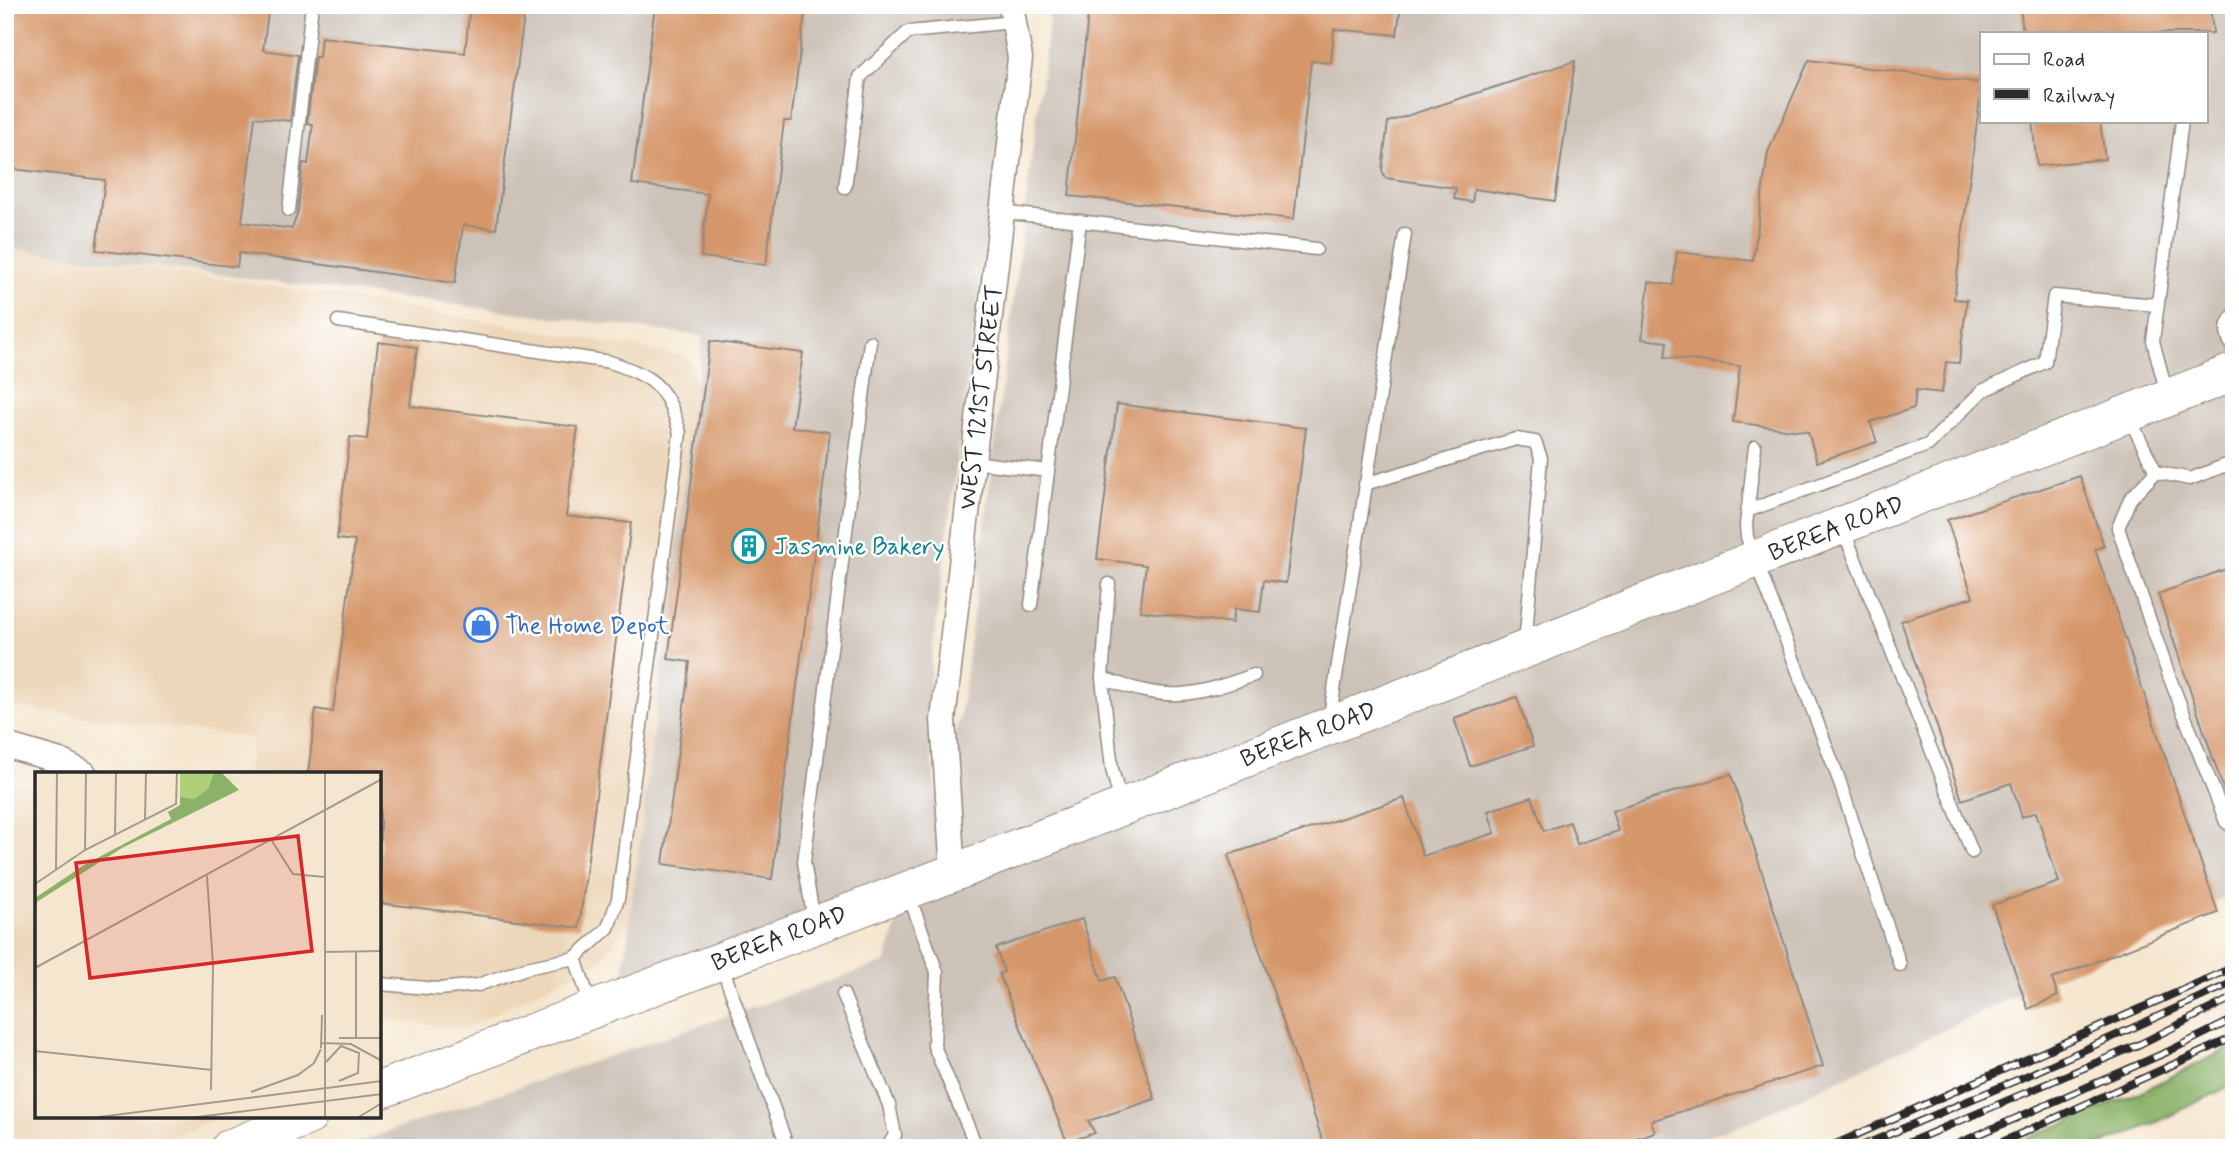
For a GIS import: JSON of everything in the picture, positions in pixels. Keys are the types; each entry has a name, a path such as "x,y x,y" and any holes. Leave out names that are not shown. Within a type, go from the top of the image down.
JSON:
{"main road":[{"name":"BEREA ROAD","path":"382,1089 953,873 2234,372"},
{"path":"230,1148 264,1124 298,1118"}],"street":[{"name":"WEST 121ST STREET","path":"953,873 943,720 1020,58 1012,14"},
{"path":"5,745 60,761 82,772"}],"lane":[{"path":"289,210 312,5"},
{"path":"845,187 860,76 908,32 1012,14"},
{"path":"2168,398 2153,341 2182,122"},
{"path":"1002,212 1316,249"},
{"path":"1031,605 1080,221"},
{"path":"1329,726 1405,234"},
{"path":"1747,511 1928,445 1982,391 2045,362 2054,296 2157,305"},
{"path":"2234,315 2228,321 2226,333 2234,351"},
{"path":"338,321 610,362 646,374 673,408 680,433 618,899 608,928 575,958 526,968 478,985 439,989 382,984"},
{"path":"815,925 804,862 870,342"},
{"path":"2127,414 2157,472"},
{"path":"1365,484 1516,439 1535,442 1541,458 1525,649"},
{"path":"1755,447 1747,511 1747,537 1838,777 1900,965"},
{"path":"972,462 1048,471"},
{"path":"2157,472 2190,479 2234,462"},
{"path":"2157,472 2130,499 2119,528 2169,676 2226,822 2234,828"},
{"path":"1842,526 1972,852"},
{"path":"1109,584 1102,678 1112,769 1122,807"},
{"path":"1102,678 1145,694 1200,694 1254,675"},
{"path":"907,890 937,972 934,1046 977,1148"},
{"path":"575,958 592,1009"},
{"path":"720,961 788,1148"},
{"path":"843,994 889,1105 895,1135 887,1148"}],"shaded area":[{"path":"5,5 1000,5 1008,62 931,663 927,724 936,795 960,717 1051,5 2234,5 2234,893 1753,1120 1673,1148 340,1148 886,962 909,883 621,992 703,336 5,248"},
{"path":"5,247 331,295 685,356 693,368 698,387 632,919 601,960 466,1028 382,1019 382,772 248,772 252,738 5,706"},
{"path":"5,782 35,786 35,1118 215,1118 144,1148 5,1148"}],"green space":[{"path":"2234,1046 2234,1084 2155,1123 2093,1148 2004,1148 2140,1092"}],"building":[{"path":"5,5 269,5 263,50 298,55 290,121 255,117 242,222 292,229 298,211 303,163 308,164 313,124 307,124 315,57 319,57 321,37 465,53 470,5 525,8 496,229 463,225 455,283 239,253 237,267 96,250 105,180 5,168"},
{"path":"655,5 806,5 791,121 784,121 766,265 701,257 708,194 632,184"},
{"path":"1089,5 1401,5 1397,35 1334,29 1331,63 1311,61 1294,219 1069,196"},
{"path":"2020,5 2210,5 2213,33 2208,32 2023,32"},
{"path":"1809,60 1980,83 1954,299 1967,300 1959,363 1946,362 1942,393 1916,390 1914,408 1870,422 1877,442 1817,462 1808,432 1733,422 1740,366 1665,357 1667,342 1642,339 1649,282 1673,285 1677,252 1753,261 1768,152"},
{"path":"1575,61 1555,201 1474,189 1472,202 1454,199 1456,188 1385,178 1382,170 1388,122"},
{"path":"2032,122 2100,122 2105,159 2037,166"},
{"name":"Jasmine Bakery","path":"710,341 803,353 792,427 830,432 772,879 663,864 690,662 668,659"},
{"name":"The Home Depot","path":"378,342 417,347 410,406 578,427 566,516 631,523 579,928 382,903 382,772 308,772 316,709 333,712 355,541 337,539 350,437 367,439"},
{"path":"1117,404 1306,428 1286,583 1264,580 1260,612 1234,609 1232,623 1140,611 1146,565 1097,559"},
{"path":"2080,476 2104,546 2095,549 2218,913 2052,979 2058,996 2028,1009 1992,905 2059,882 2036,812 2022,817 2011,783 1962,800 1901,621 1973,597 1947,520"},
{"path":"2234,566 2234,811 2231,812 2158,594"},
{"path":"1517,697 1533,746 1470,766 1454,718"},
{"path":"1731,774 1823,1066 1651,1121 1655,1132 1605,1148 1325,1148 1228,855 1404,798 1423,856 1495,833 1488,811 1532,797 1544,831 1570,822 1577,844 1618,831 1612,811"},
{"path":"1082,919 1102,981 1115,977 1155,1099 1088,1121 1095,1133 1067,1142 999,974 1004,972 996,948"}],"railway":[{"path":"1827,1148 2234,967"},
{"path":"1857,1148 2024,1077 2234,982"},
{"path":"1896,1148 2140,1044 2234,997"},
{"path":"1948,1148 2167,1052 2234,1019"},
{"path":"1989,1148 2234,1037"}],"place":[{"name":"Jasmine Bakery","path":"749,546"},
{"name":"The Home Depot","path":"481,625"}]}
